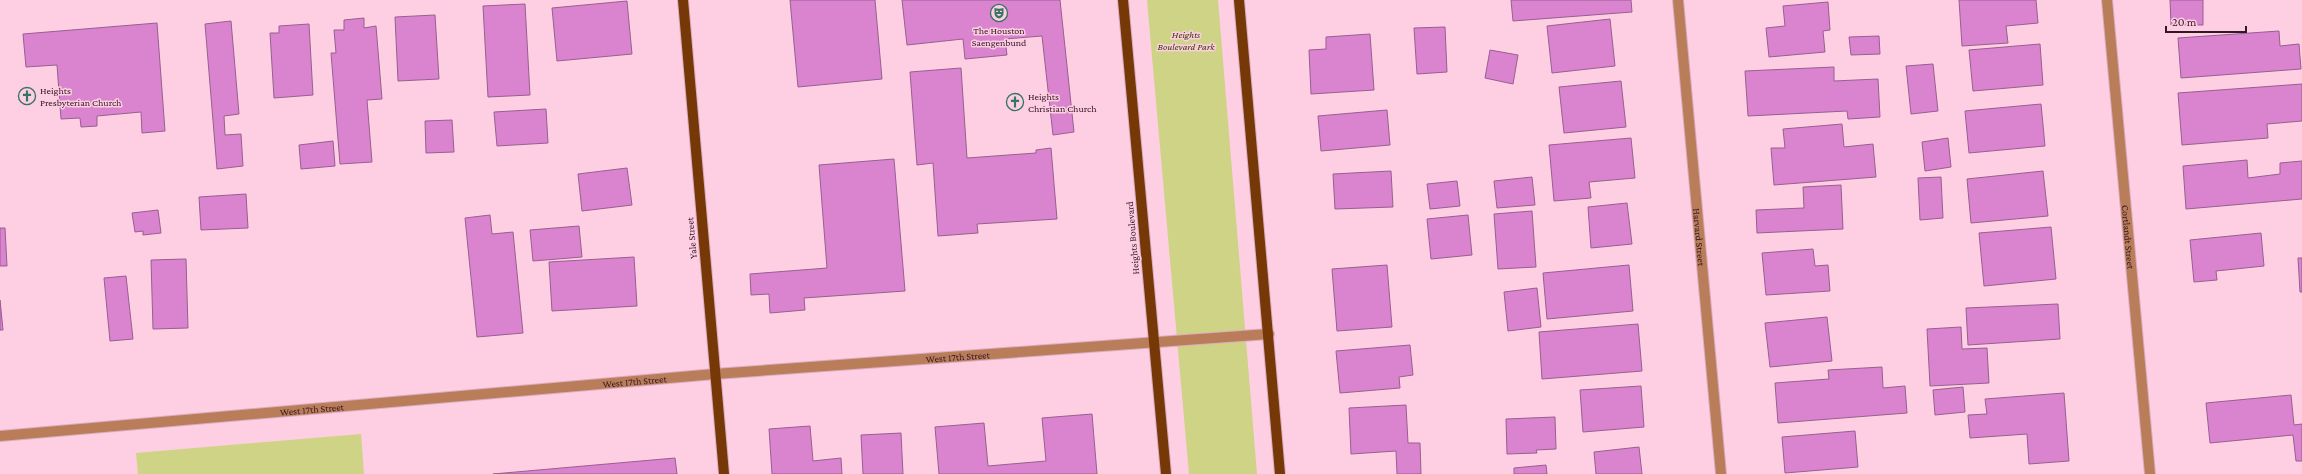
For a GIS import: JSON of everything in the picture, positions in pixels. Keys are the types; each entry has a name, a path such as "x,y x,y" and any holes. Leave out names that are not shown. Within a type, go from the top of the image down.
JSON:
{"main road":[{"name":"Yale Street","path":"682,0 724,474"},
{"name":"Heights Boulevard","path":"1123,0 1166,474"},
{"path":"1239,0 1280,474"}],"street":[{"name":"Harvard Street","path":"1678,0 1721,474"},
{"name":"Cortlandt Street","path":"2108,0 2150,474"},
{"name":"West 17th Street","path":"0,436 715,374 1269,334"}],"green space":[{"name":"Heights Boulevard Park","path":"1147,0 1218,0 1257,474 1189,474"},
{"path":"361,434 364,474 138,474 136,453"}],"building":[{"path":"790,0 875,0 882,79 798,87"},
{"path":"902,0 1060,0 1074,132 1053,135 1042,36 1005,39 1007,55 965,59 963,39 907,45"},
{"path":"1511,0 1631,0 1632,12 1513,21"},
{"path":"1959,0 2036,0 2038,23 2006,26 2008,43 1962,46"},
{"path":"2170,0 2203,0 2203,25 2171,25"},
{"path":"627,1 632,54 557,61 552,8"},
{"path":"1828,2 1830,30 1823,31 1825,52 1769,57 1766,28 1785,26 1783,6"},
{"path":"525,4 530,95 488,97 483,6"},
{"path":"435,15 439,79 398,81 395,17"},
{"path":"364,18 364,28 376,26 382,99 367,100 372,162 340,164 331,53 336,53 334,30 344,30 344,20"},
{"path":"1610,19 1615,66 1552,73 1547,26"},
{"path":"231,21 239,114 224,116 225,135 241,134 243,166 217,169 205,24"},
{"path":"157,23 165,131 142,133 141,112 97,116 97,126 81,127 80,118 61,119 57,65 26,67 23,34"},
{"path":"309,24 313,95 274,98 270,33 279,33 279,26"},
{"path":"1445,27 1447,72 1417,74 1414,28"},
{"path":"2279,31 2280,46 2299,44 2301,69 2181,78 2178,38"},
{"path":"1370,34 1374,90 1311,94 1309,50 1326,49 1326,37"},
{"path":"1879,36 1880,54 1851,55 1849,37"},
{"path":"2040,44 2043,85 1973,91 1969,50"},
{"path":"1490,50 1518,55 1513,84 1485,78"},
{"path":"1933,64 1938,111 1911,114 1906,66"},
{"path":"1834,67 1834,81 1878,79 1880,117 1848,119 1847,111 1748,116 1745,71"},
{"path":"961,68 967,158 1036,153 1036,150 1051,148 1057,219 977,224 978,233 938,236 933,163 917,165 910,72"},
{"path":"1621,81 1626,127 1564,133 1559,87"},
{"path":"2302,84 2302,121 2267,124 2268,138 2182,145 2178,93"},
{"path":"2041,104 2045,146 1969,153 1965,111"},
{"path":"546,109 548,143 497,146 494,112"},
{"path":"1387,110 1390,145 1321,151 1318,116"},
{"path":"452,120 454,152 426,153 425,121"},
{"path":"1842,124 1844,147 1873,144 1876,177 1774,185 1771,148 1785,148 1783,129"},
{"path":"1631,138 1635,178 1589,182 1591,198 1554,201 1549,145"},
{"path":"1948,138 1951,167 1925,171 1922,142"},
{"path":"333,141 335,166 301,169 299,145"},
{"path":"894,159 905,291 804,298 805,310 770,313 769,294 751,295 750,274 827,268 819,165"},
{"path":"2247,160 2248,178 2280,174 2280,163 2302,161 2302,199 2186,209 2183,166"},
{"path":"627,168 632,205 582,211 578,174"},
{"path":"1391,171 1393,207 1335,209 1333,174"},
{"path":"2043,171 2048,216 1971,223 1967,179"},
{"path":"1532,177 1535,205 1497,208 1494,181"},
{"path":"1941,177 1943,218 1920,220 1918,178"},
{"path":"1457,181 1460,206 1430,209 1427,184"},
{"path":"1841,185 1843,229 1757,233 1756,210 1804,208 1803,187"},
{"path":"246,194 248,228 201,230 199,197"},
{"path":"1627,203 1632,244 1591,248 1588,207"},
{"path":"158,210 161,233 143,235 143,231 135,232 132,213"},
{"path":"1532,211 1536,267 1498,269 1494,214"},
{"path":"490,215 492,234 513,232 523,333 477,337 465,218"},
{"path":"1468,215 1472,255 1431,259 1427,219"},
{"path":"579,226 582,257 533,261 530,230"},
{"path":"2051,227 2056,279 1984,286 1979,233"},
{"path":"0,228 5,228 7,266 0,266"},
{"path":"2261,233 2264,266 2216,271 2217,280 2194,282 2190,240"},
{"path":"1813,249 1815,266 1828,265 1830,291 1766,295 1762,253"},
{"path":"634,257 637,306 552,311 549,262"},
{"path":"2298,258 2302,258 2302,292 2300,292"},
{"path":"186,259 188,328 153,329 151,260"},
{"path":"1387,265 1392,327 1337,331 1332,269"},
{"path":"1629,265 1633,311 1547,319 1543,273"},
{"path":"126,276 133,339 110,341 104,278"},
{"path":"1537,288 1541,327 1508,331 1504,292"},
{"path":"0,300 3,330 0,330"},
{"path":"2058,304 2060,339 1968,345 1966,308"},
{"path":"1827,317 1832,361 1770,367 1765,323"},
{"path":"1638,324 1642,371 1542,379 1539,332"},
{"path":"1961,327 1962,349 1987,348 1989,383 1930,386 1927,329"},
{"path":"1410,345 1413,375 1399,377 1400,388 1340,393 1336,351"},
{"path":"1882,367 1883,388 1905,386 1907,413 1778,423 1775,383 1829,379 1828,370"},
{"path":"1641,386 1644,427 1583,432 1580,390"},
{"path":"1963,387 1965,412 1935,415 1933,390"},
{"path":"2064,393 2069,461 2029,464 2027,434 1970,438 1968,415 1987,414 1985,399"},
{"path":"2291,395 2294,425 2302,424 2302,461 2296,461 2293,435 2210,443 2206,403"},
{"path":"1406,405 1408,443 1420,443 1421,474 1397,474 1396,451 1351,454 1349,408"},
{"path":"1092,414 1097,474 939,474 935,427 984,423 988,466 1046,461 1042,418"},
{"path":"1555,417 1556,449 1536,450 1537,453 1507,454 1506,419"},
{"path":"810,426 813,461 841,458 842,474 772,474 769,429"},
{"path":"1855,431 1858,467 1785,473 1782,437"},
{"path":"901,433 903,474 863,474 861,435"},
{"path":"1639,447 1642,474 1596,474 1594,452"},
{"path":"675,458 677,474 493,474"},
{"path":"1546,465 1547,474 1514,474 1514,468"}],"place":[{"name":"The Houston Saengenbund","path":"999,13"},
{"name":"Heights Presbyterian Church","path":"27,96"},
{"name":"Heights Christian Church","path":"1015,102"}]}
